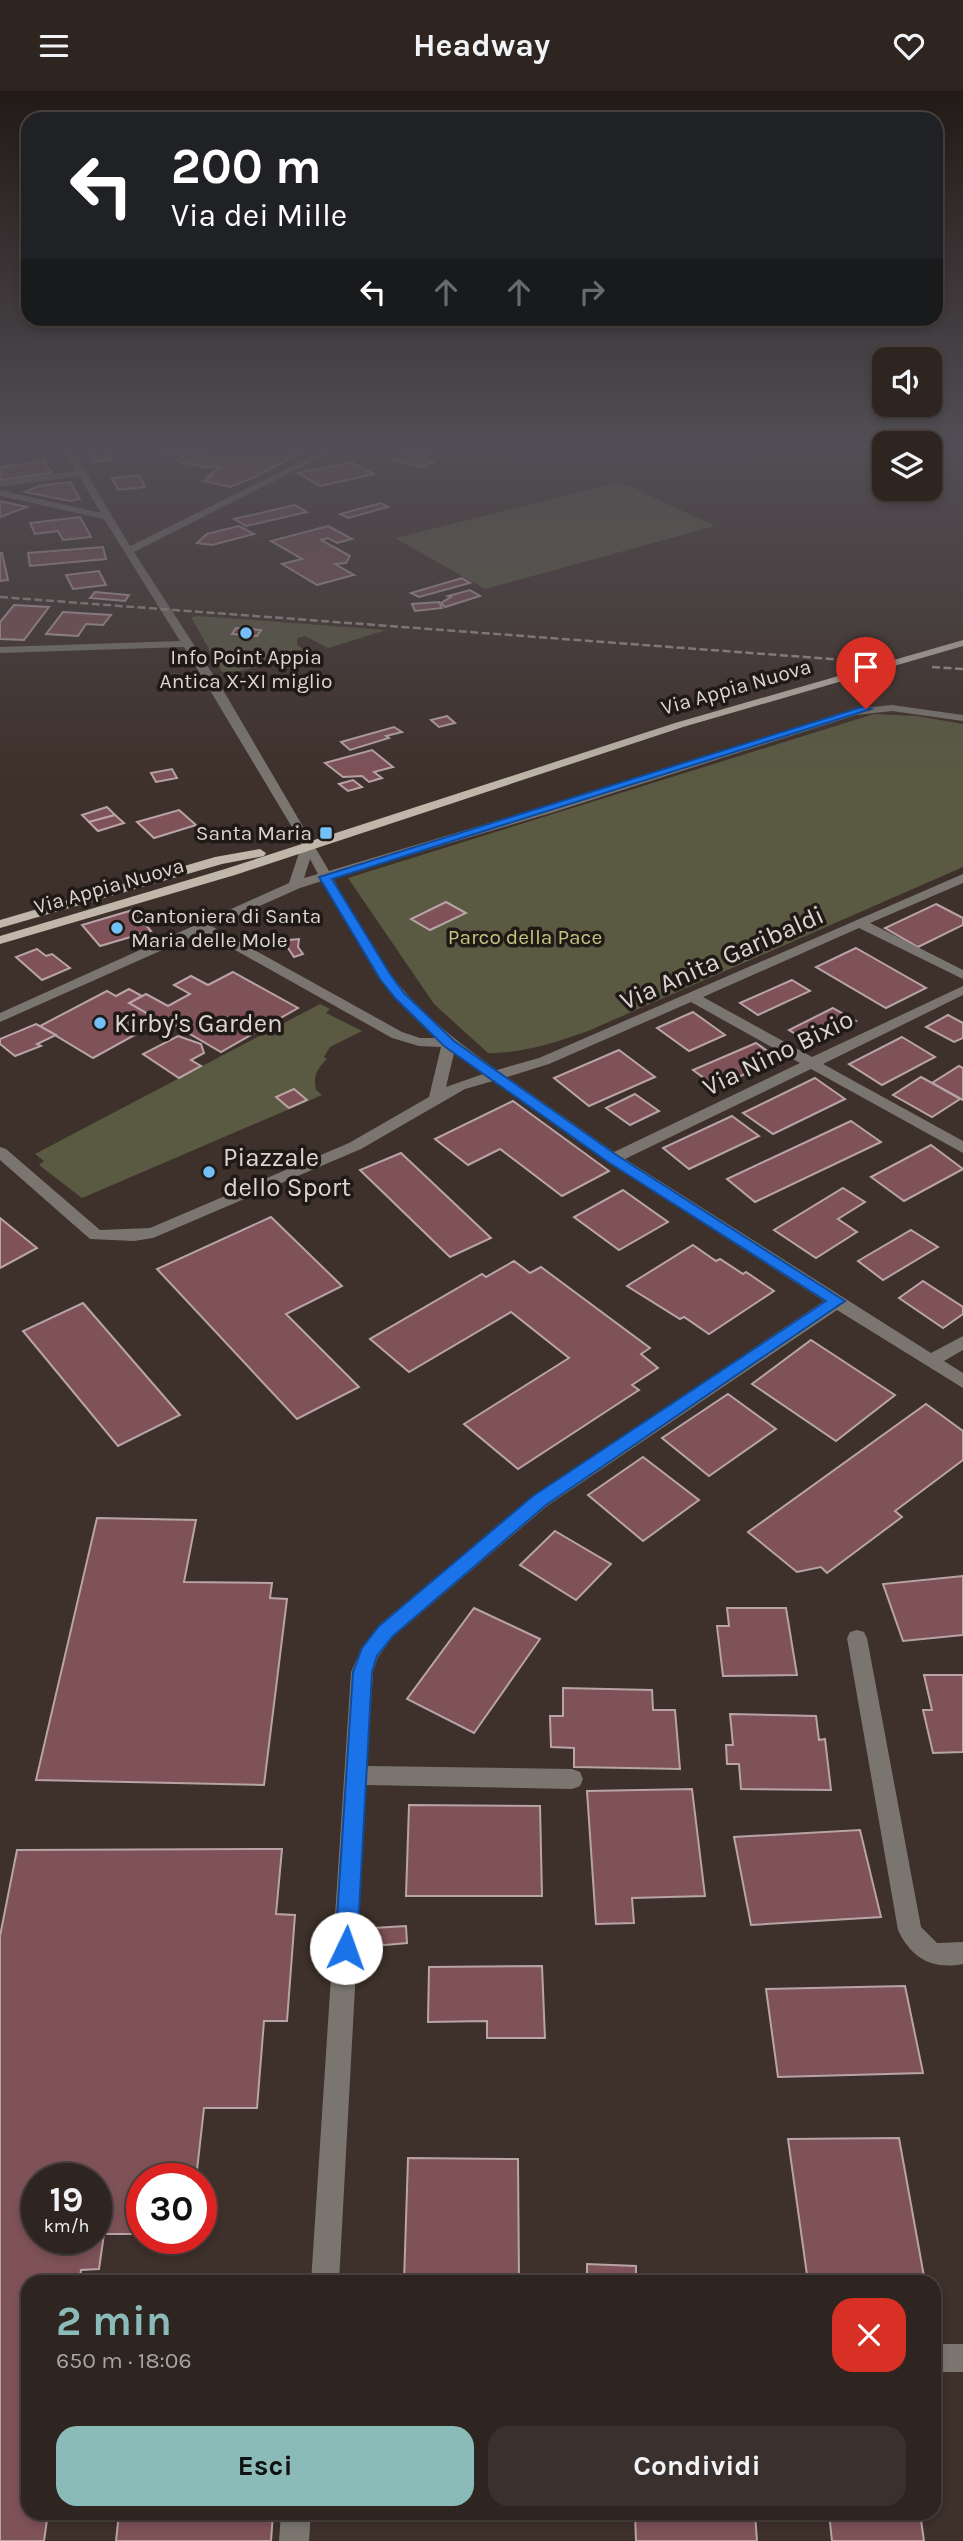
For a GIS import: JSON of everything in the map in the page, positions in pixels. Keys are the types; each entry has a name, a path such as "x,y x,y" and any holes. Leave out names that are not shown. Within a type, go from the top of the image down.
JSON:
{"main road":[{"name":"Via Appia Nuova","path":"0,940 230,872 679,725 963,643"},
{"name":"Via Appia Nuova","path":"522,776 691,732 963,652"},
{"name":"Via Appia Nuova","path":"0,924 220,860 309,844"}],"street":[{"path":"133,558 206,672 384,976 400,995 449,1043 613,1159 963,1382"},
{"path":"0,650 186,644"},
{"path":"0,1018 295,885 855,712 892,708 963,717"},
{"path":"295,885 309,844"},
{"name":"Via Anita Garibaldi","path":"498,1076 544,1061 694,998 963,878"},
{"path":"861,924 963,975"},
{"path":"204,927 397,1035 419,1042 449,1043"},
{"name":"Via Nino Bixio","path":"613,1159 963,990"},
{"path":"694,998 963,1148"},
{"path":"436,1100 449,1043"},
{"path":"0,1152 96,1235 134,1236 153,1233 355,1146 460,1086 498,1076"},
{"path":"325,2275 362,1672 369,1653 386,1631 540,1500 837,1301"},
{"path":"931,1361 963,1342"},
{"path":"858,1638 910,1930 916,1941 931,1954 941,1956 963,1953"},
{"path":"356,1775 572,1779"},
{"path":"941,2358 963,2357"},
{"path":"295,2541 296,2520"}],"green space":[{"path":"431,558 597,558 485,589"},
{"path":"191,617 386,630 328,648 305,636 297,638 297,645 310,654 241,671 222,672"},
{"name":"Parco della Pace","path":"874,714 917,716 963,724 963,867 588,1031 563,1039 526,1049 488,1053 434,1004 348,878"},
{"path":"320,1004 330,1009 326,1013 362,1031 330,1047 324,1057 327,1059 318,1069 316,1076 316,1090 322,1095 82,1198 39,1165 44,1161 35,1154"}],"building":[{"path":"0,558 3,558 8,580 0,581"},
{"path":"29,558 106,559 30,566"},
{"path":"349,558 346,563 335,564 354,575 317,585 282,564 302,559"},
{"path":"99,571 106,585 73,589 66,575"},
{"path":"462,578 470,583 419,597 411,593"},
{"path":"470,590 480,596 445,607 441,603 451,597 448,596"},
{"path":"95,592 129,595 125,601 90,598"},
{"path":"439,602 442,608 415,611 412,604"},
{"path":"14,605 49,607 24,640 0,639 0,622"},
{"path":"63,612 111,615 103,625 86,624 78,636 46,634"},
{"name":"Info Point Appia Antica X-XI miglio","path":"236,628 261,630 257,636 232,634"},
{"path":"447,716 455,723 439,727 431,720"},
{"path":"394,727 402,732 350,750 341,742"},
{"path":"372,750 393,767 374,772 382,778 369,782 362,776 343,777 325,763"},
{"path":"172,769 177,778 156,782 151,773"},
{"path":"353,780 362,787 348,791 339,784"},
{"path":"107,807 115,815 89,822 82,815"},
{"path":"179,810 196,825 154,838 137,822"},
{"path":"115,815 124,823 98,831 89,822"},
{"path":"446,902 466,913 430,930 411,919"},
{"path":"936,904 963,918 963,925 918,947 885,928"},
{"name":"Cantoniera di Santa Maria delle Mole","path":"133,910 151,931 100,946 82,925"},
{"path":"299,939 298,947 303,954 294,957 288,948 289,940"},
{"path":"856,948 926,988 886,1008 816,967"},
{"path":"37,949 46,956 52,954 70,968 42,980 16,957"},
{"path":"233,972 298,1008 221,1052 164,1019 160,1021 129,1003 146,994 168,1006 190,994 174,985 191,976 208,985"},
{"path":"792,980 810,991 758,1015 740,1003"},
{"name":"Kirby's Garden","path":"129,989 142,996 129,1003 160,1021 93,1058 40,1026 107,991 116,996"},
{"path":"833,1008 856,1021 812,1044 789,1030"},
{"path":"693,1012 725,1035 689,1051 657,1028"},
{"path":"948,1015 963,1023 963,1038 954,1042 926,1027"},
{"path":"36,1024 56,1035 37,1044 41,1046 15,1056 0,1044 0,1039"},
{"path":"178,1036 201,1044 204,1053 191,1060 201,1066 179,1078 143,1054"},
{"path":"902,1037 935,1057 882,1085 849,1064"},
{"path":"756,1043 779,1059 716,1087 693,1070"},
{"path":"619,1050 655,1077 589,1106 554,1078"},
{"path":"959,1066 963,1068 963,1100 932,1083"},
{"path":"921,1077 960,1099 932,1117 893,1095"},
{"path":"815,1078 845,1099 773,1134 743,1113"},
{"path":"294,1089 307,1100 289,1108 276,1097"},
{"path":"635,1094 659,1111 630,1125 606,1108"},
{"path":"513,1101 609,1171 562,1196 500,1149 468,1165 435,1139"},
{"path":"732,1116 759,1136 689,1169 663,1148"},
{"path":"851,1121 881,1142 755,1202 727,1179"},
{"path":"931,1145 963,1169 904,1201 871,1177"},
{"path":"401,1153 491,1238 450,1257 360,1170"},
{"path":"843,1188 865,1202 838,1219 857,1232 816,1258 774,1230"},
{"path":"623,1190 668,1222 619,1250 574,1217"},
{"path":"271,1217 342,1286 286,1314 359,1387 297,1419 157,1269"},
{"path":"0,1218 37,1248 0,1268"},
{"path":"911,1230 938,1247 883,1280 858,1261"},
{"path":"693,1245 716,1261 720,1259 743,1274 746,1272 774,1291 709,1334 627,1286"},
{"path":"514,1261 530,1273 541,1267 650,1348 641,1354 658,1368 632,1385 639,1390 518,1469 464,1424 569,1358 511,1312 409,1372 370,1339 482,1274 486,1277"},
{"path":"923,1281 963,1307 963,1314 943,1328 899,1298"},
{"path":"83,1303 180,1415 118,1446 23,1331"},
{"path":"811,1340 895,1395 836,1441 752,1384"},
{"path":"728,1394 776,1429 709,1476 662,1438"},
{"path":"926,1404 963,1431 963,1460 895,1511 902,1517 827,1573 821,1567 797,1572 748,1532"},
{"path":"643,1457 699,1500 643,1541 588,1495"},
{"path":"97,1518 196,1520 184,1582 272,1583 270,1598 287,1599 264,1785 36,1780"},
{"path":"555,1531 611,1564 576,1600 520,1565"},
{"path":"963,1576 963,1635 903,1641 883,1584"},
{"path":"474,1608 540,1639 474,1733 407,1699"},
{"path":"727,1608 786,1608 797,1675 723,1676 717,1626 729,1626"},
{"path":"924,1675 963,1675 963,1752 933,1753 923,1710 932,1710"},
{"path":"563,1688 652,1690 653,1710 675,1710 680,1769 574,1767 574,1748 551,1747 550,1716 563,1716"},
{"path":"730,1714 816,1716 819,1740 825,1739 831,1790 741,1789 739,1764 727,1764 726,1745 733,1745"},
{"path":"692,1789 705,1896 632,1898 634,1923 596,1924 587,1791"},
{"path":"409,1805 540,1806 542,1896 406,1896"},
{"path":"860,1830 881,1917 751,1925 734,1837"},
{"path":"282,1849 276,1914 295,1915 287,2021 264,2021 257,2108 204,2108 198,2163 126,2163 126,2234 112,2234 112,2163 21,2163 21,2254 101,2254 99,2269 81,2270 80,2275 21,2275 21,2520 47,2520 44,2541 0,2541 0,1936 17,1850"},
{"path":"406,1926 407,1943 374,1946 373,1928"},
{"path":"542,1966 545,2038 487,2038 487,2021 428,2022 429,1967"},
{"path":"905,1986 923,2073 778,2077 766,1989"},
{"path":"899,2138 924,2275 807,2275 788,2139"},
{"path":"408,2158 518,2159 519,2275 404,2275"},
{"path":"587,2264 636,2266 636,2275 587,2275"},
{"path":"118,2520 272,2520 271,2541 116,2541"},
{"path":"635,2520 756,2520 757,2541 636,2541"},
{"path":"830,2520 921,2520 924,2541 832,2541"}],"railway":[{"path":"0,597 872,662"},
{"path":"932,667 963,669"}],"place":[{"name":"Info Point Appia Antica X-XI miglio","path":"246,633"},
{"name":"Santa Maria","path":"326,833"},
{"name":"Cantoniera di Santa Maria delle Mole","path":"117,928"},
{"name":"Kirby's Garden","path":"100,1023"},
{"name":"Piazzale dello Sport","path":"209,1172"}],"route":[{"path":"346,1948 362,1672 369,1653 386,1631 540,1500 837,1301 613,1159 449,1043 384,976 325,877 866,709"}]}
